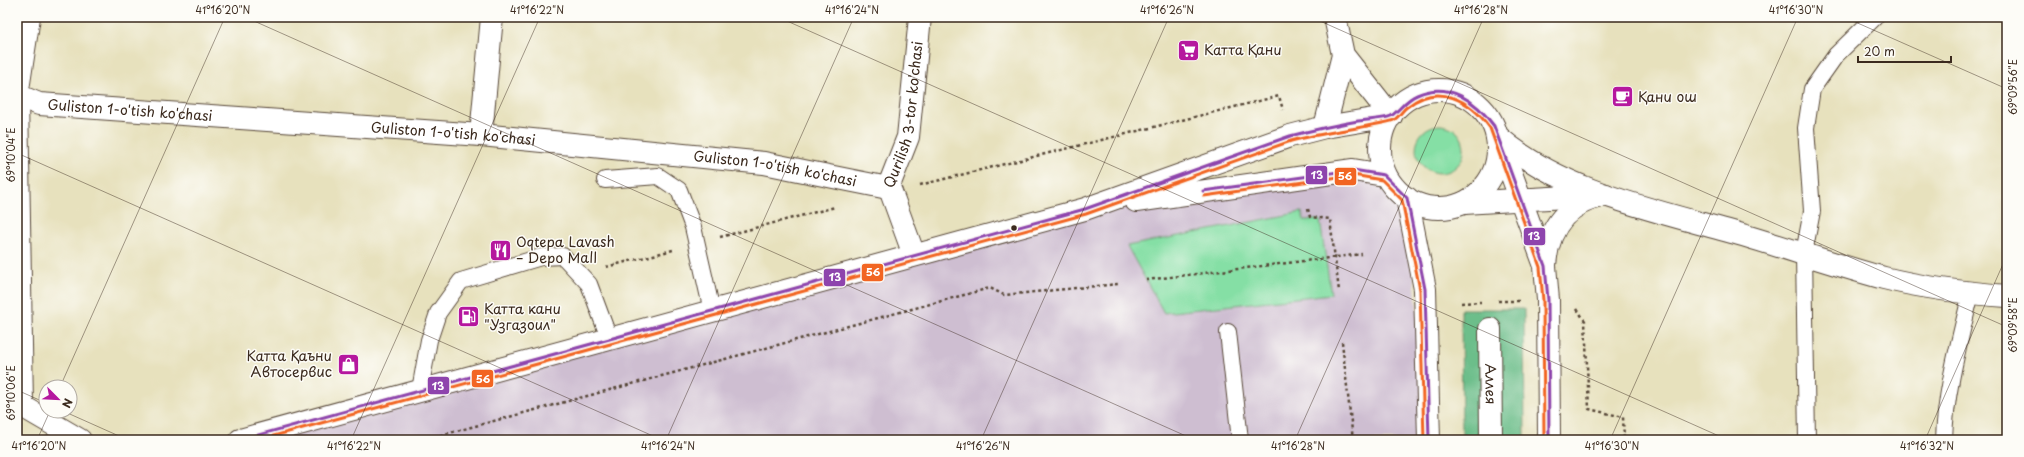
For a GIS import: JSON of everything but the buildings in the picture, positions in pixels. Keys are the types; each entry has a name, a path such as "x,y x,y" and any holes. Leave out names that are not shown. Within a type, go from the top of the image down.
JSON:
{"street":[{"path":"29,17 17,95 20,406 80,440"},
{"path":"481,135 492,17"},
{"name":"Qurilish 3-tor ko'chasi","path":"914,255 891,192 888,188 908,137 920,17"},
{"path":"1325,127 1343,55 1335,17"},
{"path":"1343,55 1391,116"},
{"path":"1545,266 1521,200 1497,136 1494,126 1483,109 1467,96 1448,90 1430,91 1421,93 1404,102 1391,116 1381,141 1380,156 1384,174 1407,198 1420,204 1435,208 1454,206 1464,203 1521,200 1606,195"},
{"name":"Guliston 1-o'tish ko'chasi","path":"17,95 39,104 481,135 764,163 888,188"},
{"path":"240,440 1085,209 1283,139 1325,127 1391,116"},
{"path":"1497,136 1538,166 1606,195 1884,278 1970,293 2007,296"},
{"path":"1464,203 1480,191 1492,175 1498,156 1497,136"},
{"path":"1085,209 1353,170 1384,174"},
{"path":"1549,440 1548,300 1545,266 1549,240 1561,218 1581,203 1606,195"},
{"path":"1407,198 1425,289 1429,440"},
{"name":"Аллея","path":"1490,328 1491,440"}],"lane":[{"path":"1807,440 1804,253 1812,211 1806,128 1812,89 1836,55 1867,19"},
{"path":"605,180 658,176 679,190 694,226 712,311"},
{"path":"420,390 429,340 438,313 461,281 540,257 563,256 589,284 609,338"},
{"path":"1944,440 1944,426 1958,347 1970,293"},
{"path":"1228,332 1240,440"}],"path":[{"path":"1279,96 1284,113"},
{"path":"1308,209 1310,217 1330,219 1339,291"},
{"path":"1146,280 1362,254"},
{"path":"423,440 990,288 1004,295 1118,284"},
{"path":"1574,306 1585,321 1589,409 1623,417 1624,440"},
{"path":"1342,342 1353,440"}],"shaded area":[{"path":"1384,175 1407,198 1429,440 240,440 1085,209"}],"green space":[{"path":"1440,125 1449,127 1457,132 1462,140 1464,149 1462,158 1457,166 1449,171 1440,173 1431,171 1423,166 1418,158 1416,149 1418,140 1423,132 1431,127"},
{"path":"1302,212 1304,220 1320,220 1331,294 1164,313 1127,246"},
{"path":"1461,309 1524,309 1525,440 1462,440"}],"transit line":[{"name":"13","path":"240,440 1085,209 1290,136 1341,124 1380,119 1391,116 1413,97 1429,91 1440,90 1461,96 1479,109 1494,126 1545,266 1548,300 1549,440"},
{"name":"56","path":"259,440 1086,214 1291,141 1393,120 1405,109 1419,100 1430,96 1442,95 1463,102 1473,109 1490,128 1540,267 1543,300 1544,440"},
{"name":"13","path":"1203,191 1353,170 1384,175 1407,198 1425,289 1429,440"},
{"name":"56","path":"1204,196 1353,175 1382,180 1402,200 1420,290 1424,440"}],"place":[{"name":"Катта Қани","path":"1189,50"},
{"name":"Қани ош","path":"1622,97"},
{"name":"Oqtepa Lavash – Depo Mall","path":"501,250"},
{"name":"Катта кани \"Узгазоил\"","path":"468,317"},
{"name":"Катта Қаъни Автосервис","path":"348,364"}]}
